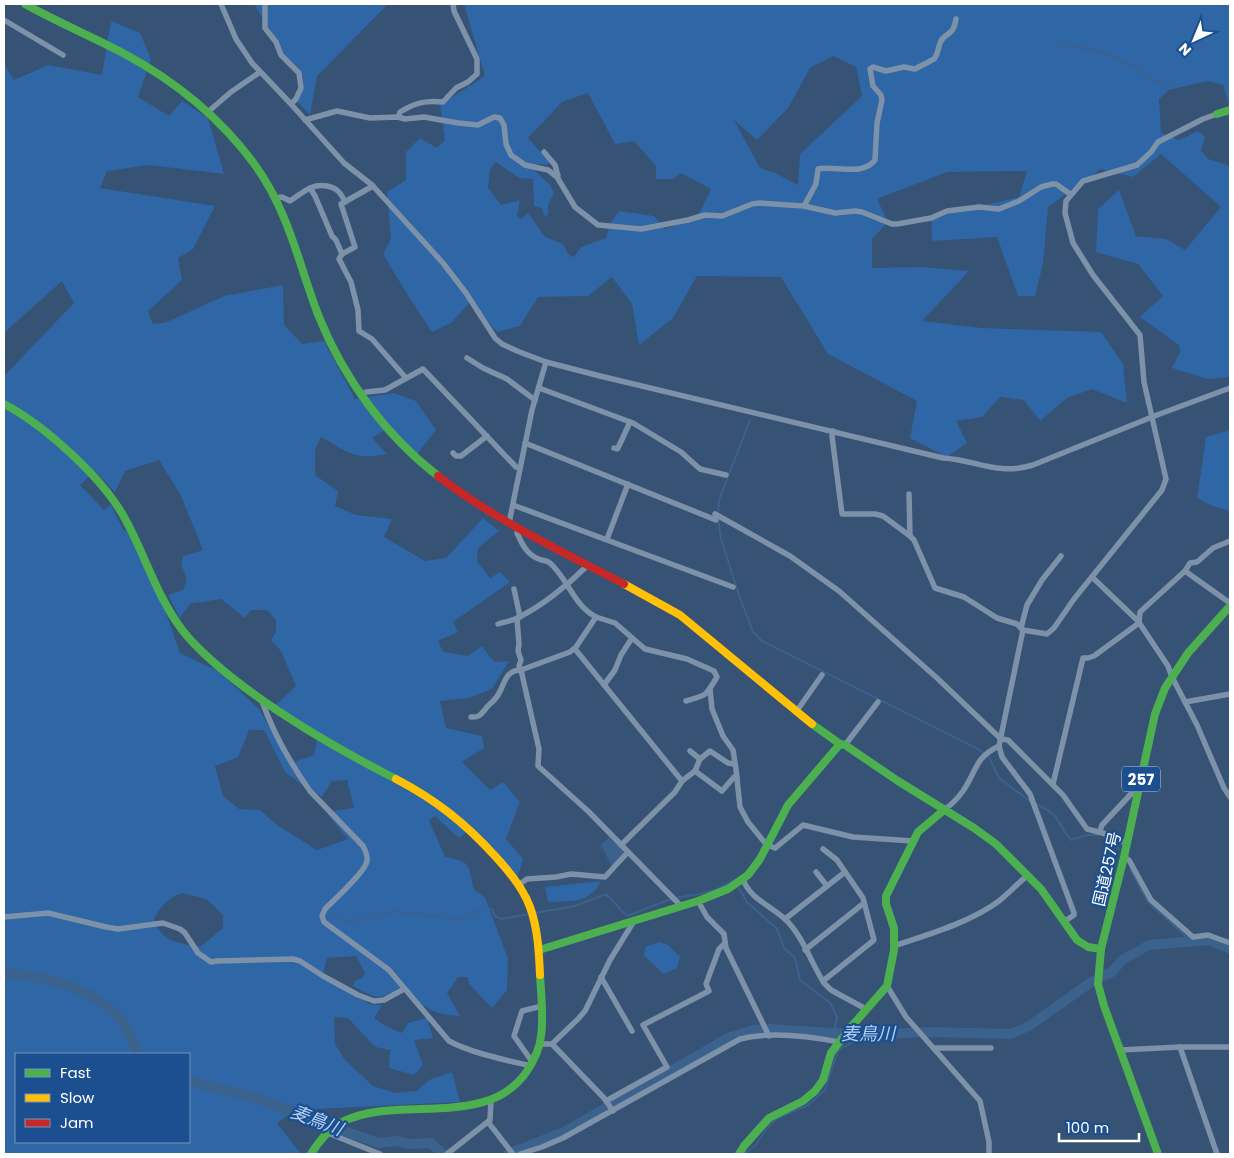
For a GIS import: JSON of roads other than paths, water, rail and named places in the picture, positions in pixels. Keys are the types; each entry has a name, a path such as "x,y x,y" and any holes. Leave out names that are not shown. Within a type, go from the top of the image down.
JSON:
{"main road":[{"path":"25,4 124,54 165,78 209,111 250,157 275,198 290,229 307,282 330,341 341,363 362,395 398,440 422,464 473,503 680,615 796,712 842,745 974,828 996,844 1041,889 1077,940 1082,944 1101,948"},
{"path":"1217,114 1230,110"},
{"path":"4,404 39,427 91,473 107,490 124,516 178,626 207,657 262,701 299,726 447,810 490,851 518,885 533,917 539,950 542,1006 541,1044 532,1065 518,1083 491,1100 460,1107 371,1113 348,1119 336,1125 311,1154"},
{"name":"国道257号","path":"1157,1154 1104,1006 1098,984 1101,948 1127,844 1155,714 1172,677 1188,653 1230,605"},
{"path":"539,950 681,906 721,892 743,879 756,864 788,805 842,745"},
{"path":"739,1154 769,1118 803,1100 815,1091 823,1080 831,1053 887,986 892,969 894,928 886,904 886,896 918,832 944,810"}],"street":[{"path":"220,4 236,39 248,58 344,163 373,186 444,263 466,292 495,338 502,344 517,351 546,362 642,387 1001,470 1018,470 1033,465 1230,388"},
{"path":"266,4 265,28 276,42 281,54 299,73 301,88 296,99 291,104"},
{"path":"398,117 400,112 416,103 429,101 443,102 456,88 468,82 477,74 477,59 454,11 453,4"},
{"path":"4,20 63,55"},
{"path":"804,206 816,184 818,169 858,170 868,167 874,160 877,123 882,100 881,95 872,86 870,69 886,71 904,67 915,69 934,59 940,42 952,34 956,20"},
{"path":"209,111 231,92 260,72"},
{"path":"305,120 337,111 370,118 398,117 405,119 424,116 458,123 478,124 494,117 500,118 504,125 506,144 511,155 525,165 548,170 557,177 575,207 598,225 608,227 648,228 705,215 722,216 752,204 760,203 804,206 835,213 862,212 892,224 897,224 931,218 947,211 979,207 1000,209 1019,201 1041,187 1052,184 1056,184 1070,194"},
{"path":"833,431 832,436 842,514 875,514 883,516 914,540 935,588 964,597 997,618 1017,624 1022,629 1047,634 1054,628 1165,484 1166,479 1144,382 1140,335 1093,275 1073,243 1066,213 1066,201 1083,181 1137,165 1151,152 1158,142 1217,114"},
{"path":"544,152 555,165 557,177"},
{"path":"275,198 282,197 290,200 310,188 320,185 333,187 340,193 345,202"},
{"path":"373,186 341,204 355,248 342,254 339,259 351,282 358,310 359,331 372,339 406,378"},
{"path":"310,188 316,196 332,236 336,240 342,254"},
{"path":"467,358 507,379 535,400"},
{"path":"509,524 525,443 546,362"},
{"path":"362,395 366,392 385,390 423,369 516,467 520,468"},
{"path":"539,388 630,422 681,452 700,469 726,475"},
{"path":"614,448 618,448 630,422"},
{"path":"453,453 456,456 461,456 487,436"},
{"path":"525,443 715,517 790,556 839,591 925,667 1001,739 1008,740 1053,784 1087,829 1110,834 1127,844"},
{"path":"607,539 628,484"},
{"path":"909,494 910,536"},
{"path":"513,505 733,587"},
{"path":"518,528 517,533 527,552 539,559 550,562 568,585 580,605 596,617 611,621 645,649 672,655 714,671 716,677 706,695 697,699 686,700"},
{"path":"1053,784 1082,658 1094,656 1139,623 1140,612 1185,571 1190,563 1197,562 1213,548 1230,540"},
{"path":"1061,556 1042,580 1027,605 999,746 1002,757 1029,792 1074,913 1065,921"},
{"path":"498,624 518,618 568,585 588,565"},
{"path":"1185,571 1230,605"},
{"path":"1092,577 1129,611 1168,666 1197,725 1224,788 1230,797"},
{"path":"514,589 518,618 520,666 539,749 538,766 589,812 681,906"},
{"path":"471,717 479,716 492,704 510,672 521,670 575,649 596,617"},
{"path":"604,685 615,670 621,655 632,638"},
{"path":"575,649 682,781"},
{"path":"796,712 822,674"},
{"path":"710,688 712,709 723,736 733,750 738,800 742,814 767,845 775,848 803,826 853,837 913,841"},
{"path":"1185,702 1230,694"},
{"path":"262,701 276,734 303,781 310,791 363,846 367,854 367,861 362,870 322,913 324,922 389,970 449,1041 457,1045 532,1065"},
{"path":"842,745 878,702"},
{"path":"944,810 963,792 978,762 986,753 999,746"},
{"path":"690,750 700,759"},
{"path":"621,844 674,792 682,781 695,771 700,759 710,751 728,763 734,764"},
{"path":"695,771 722,791 734,777 737,777"},
{"path":"1100,831 1102,825 1131,794 1138,795"},
{"path":"823,849 836,860 863,898 874,940 823,981"},
{"path":"518,885 528,879 571,874 605,877 628,852"},
{"path":"1124,857 1129,860 1151,900 1193,937 1208,935 1230,943"},
{"path":"816,872 826,886"},
{"path":"785,919 845,872"},
{"path":"894,946 924,936 983,911 999,901 1028,875"},
{"path":"743,879 746,889 785,919 794,930 823,981 831,990 866,1009"},
{"path":"698,900 707,917 724,934 726,948 769,1036"},
{"path":"805,950 864,903"},
{"path":"4,916 48,913 118,929 163,923 180,929 185,933 198,953 211,962 276,959 300,960 349,990 374,1001 384,1000 404,988"},
{"path":"541,1044 552,1044 585,1010 601,977 634,921"},
{"path":"606,1101 667,1067 643,1025 709,991 706,984 719,949 725,943"},
{"path":"601,977 632,1031"},
{"path":"887,986 906,1017 980,1101 990,1142 989,1154"},
{"path":"532,1065 514,1036 522,1010 542,1006"},
{"path":"520,1154 542,1148 563,1138 735,1041 756,1035 824,1039 839,1042"},
{"path":"552,1044 606,1101 613,1111"},
{"path":"1180,1047 1217,1154"},
{"path":"1121,1050 1230,1047"},
{"path":"934,1048 991,1048"},
{"path":"447,1154 488,1122 491,1116 491,1100"},
{"path":"488,1122 513,1154"},
{"path":"328,1133 380,1154"}],"waterway":[{"path":"1059,41 1064,44 1103,52 1132,66 1151,79 1176,86"},
{"path":"718,515 719,500 750,420"},
{"path":"718,519 721,539 740,598 753,632 762,641 978,749 989,757 999,778 1031,802"},
{"path":"1036,804 1054,815 1071,840 1087,835 1099,835"},
{"path":"1103,836 1110,839 1119,849"},
{"path":"1130,869 1148,902 1192,942"},
{"path":"675,898 700,894 717,889 733,881"},
{"path":"737,885 747,902 777,929 784,948 795,958 800,980 831,1004 837,1018 835,1033"},
{"path":"535,913 575,906 606,894 627,916 671,899"},
{"path":"332,914 338,915 347,921 354,921 367,916 380,918 392,911 459,919 485,908 492,909 495,916 501,919 530,914"},
{"name":"麦鳥川","path":"508,1154 564,1132 730,1037 754,1030 770,1029 863,1035 930,1032 1011,1034 1029,1026 1090,983 1112,972 1122,960 1149,945 1209,940 1230,949"},
{"name":"麦鳥川","path":"4,973 52,980 96,998 120,1019 138,1053"},
{"path":"744,1154 755,1146 767,1128 776,1119 808,1105 825,1090 838,1051 863,1035"},
{"name":"麦鳥川","path":"190,1080 261,1100 379,1143 396,1141 410,1144 431,1143 443,1154"}]}
